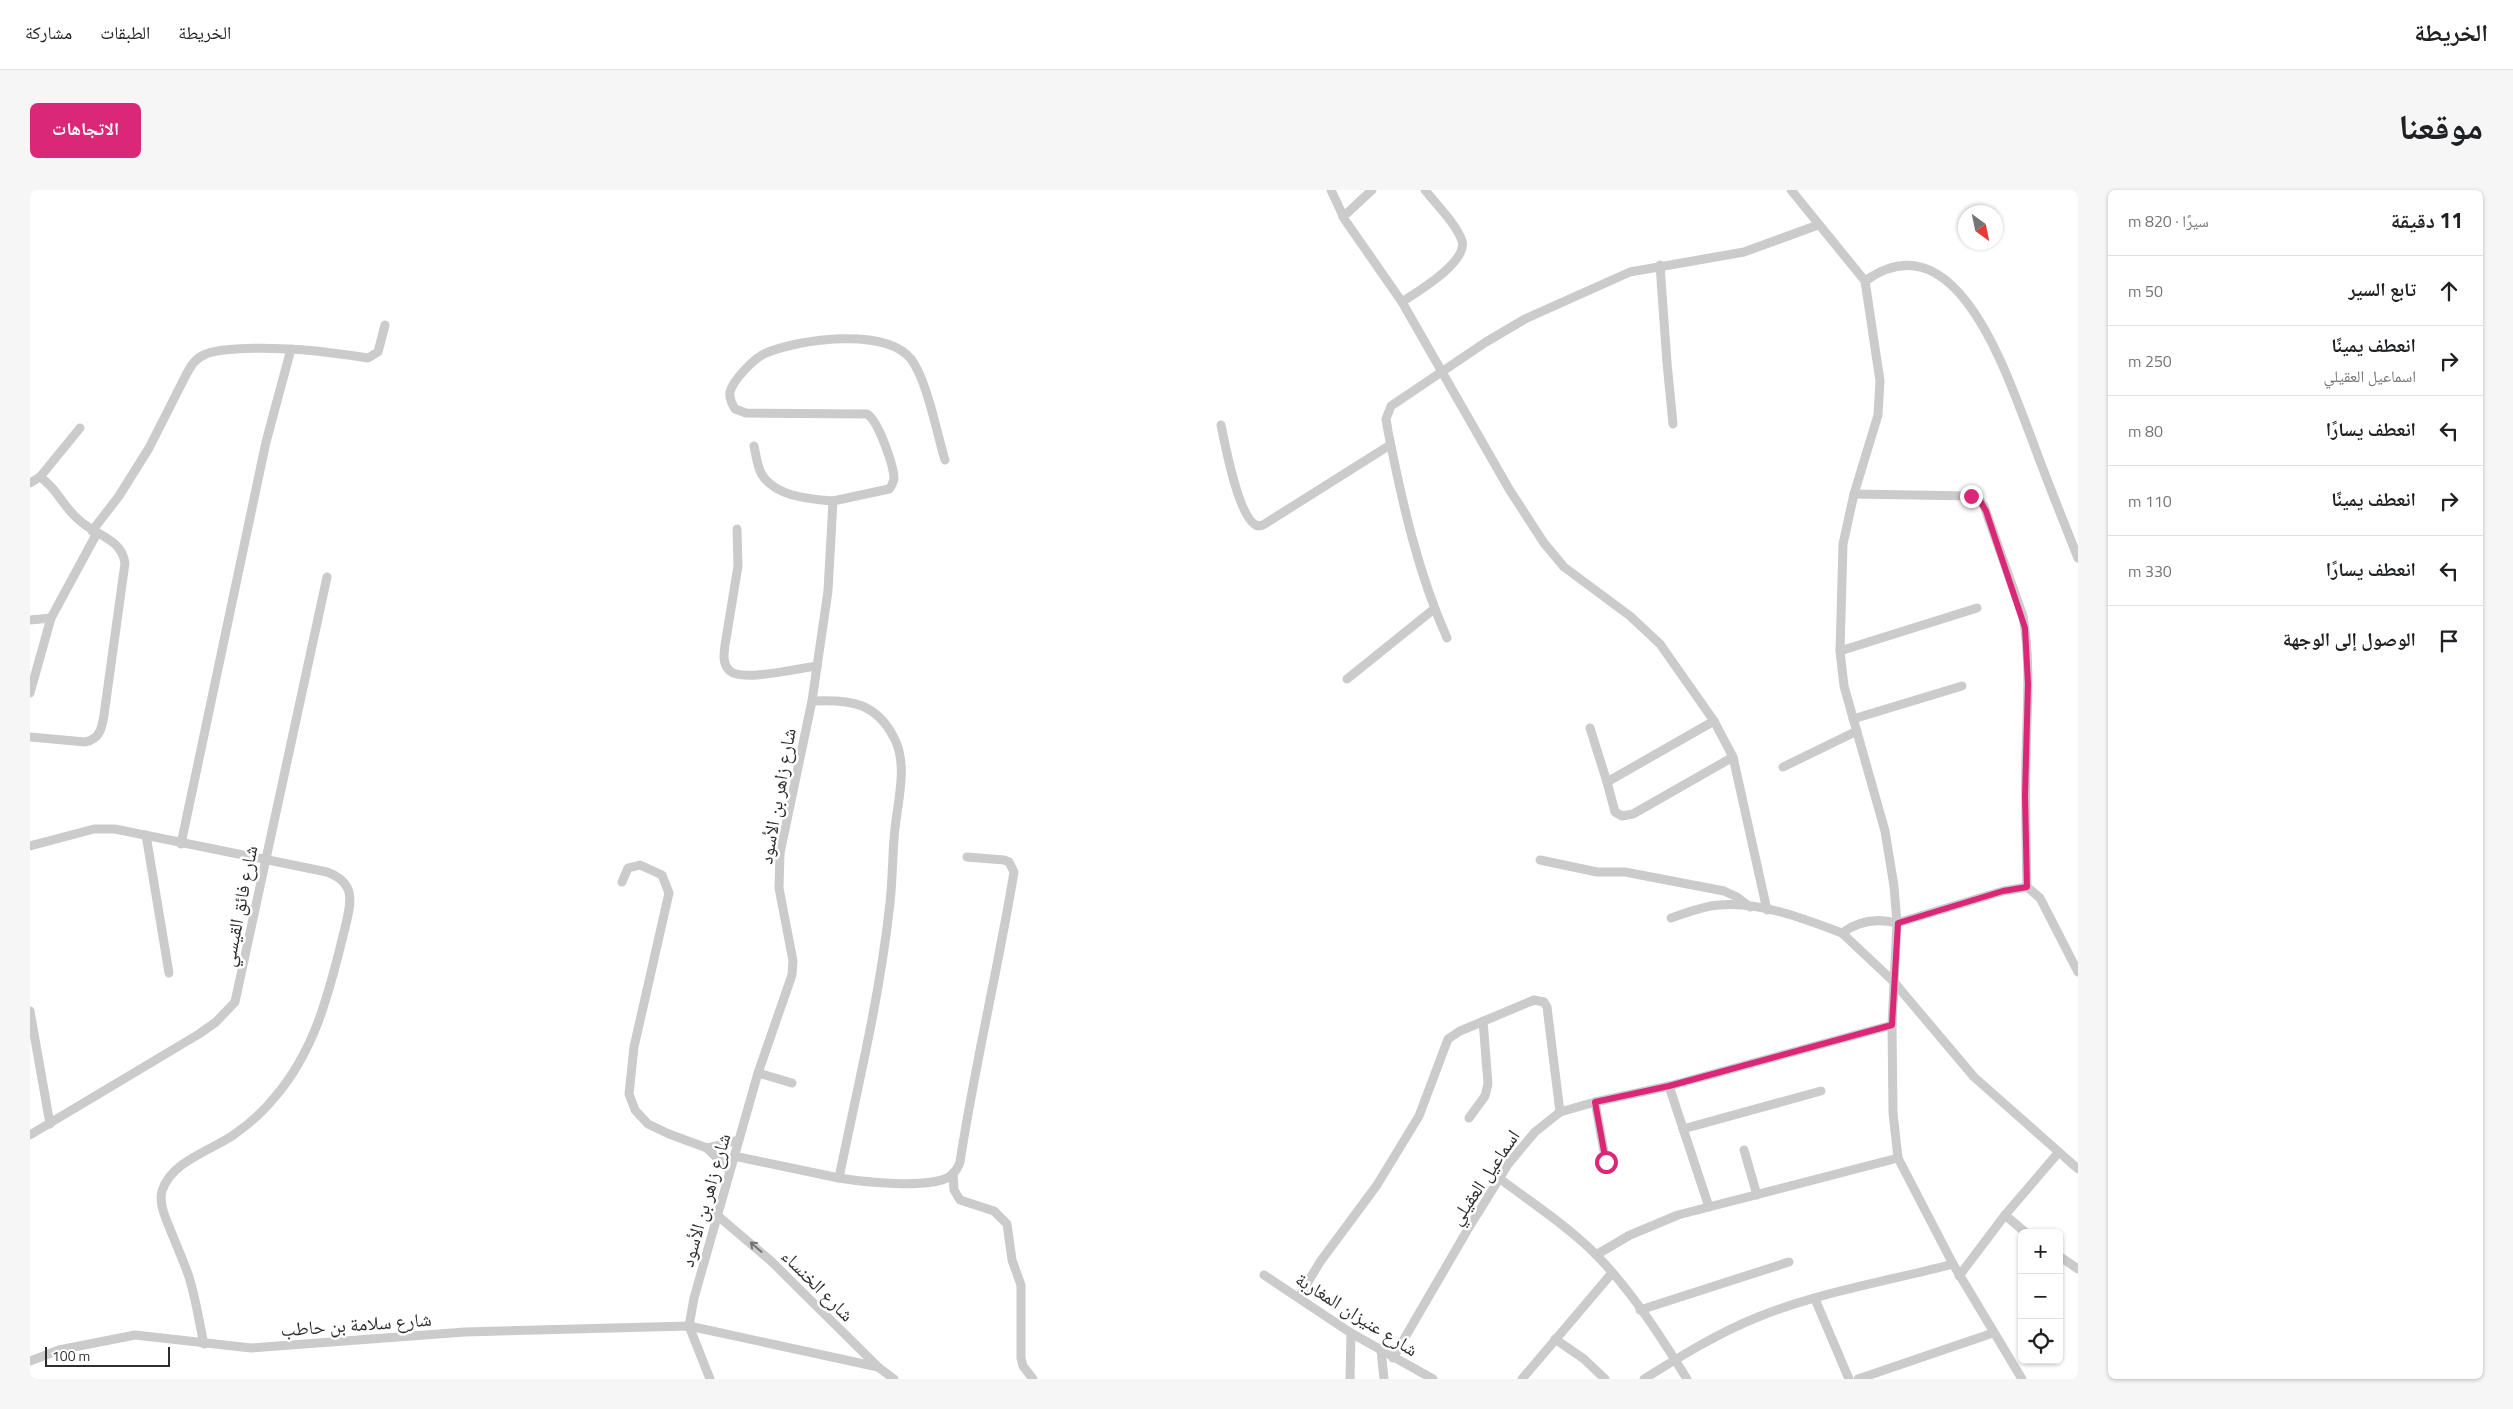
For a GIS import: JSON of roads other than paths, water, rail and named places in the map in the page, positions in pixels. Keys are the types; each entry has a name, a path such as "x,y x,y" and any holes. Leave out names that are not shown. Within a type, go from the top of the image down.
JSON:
{"street":[{"path":"1331,190 1343,217 1402,302 1508,489 1554,556 1578,579 1630,616 1660,644 1714,721 1733,757 1767,910"},
{"path":"1343,217 1372,190"},
{"path":"1402,302 1432,281 1456,260 1462,251 1463,246 1459,234 1425,190"},
{"path":"1792,190 1865,282 1880,381 1878,414 1854,494 1843,544 1840,651 1844,686 1885,831 1898,923 1893,981 1892,1025 1893,1126 1898,1158 1959,1276 2022,1379"},
{"path":"1447,638 1422,575 1390,445 1386,419 1388,410 1398,400 1486,342 1532,316 1630,272 1660,265 1744,252 1818,225"},
{"path":"1660,265 1666,363 1673,424"},
{"path":"1865,282 1881,270 1900,265 1925,268 1942,278 1958,291 1990,338 2078,558"},
{"path":"30,693 51,618 94,532 149,448 193,362 213,352 255,348 314,349 368,358 378,352 385,325"},
{"path":"754,446 762,474 775,487 807,499 833,501 883,491 892,486 892,469 877,425 870,415 863,413 746,413 735,410 730,397 730,390 745,370 764,354 823,341 868,339 892,345 911,360 920,376 945,460"},
{"path":"181,844 266,442 292,348"},
{"path":"1221,425 1238,492 1250,521 1258,526 1263,525 1390,445"},
{"path":"30,483 40,477 80,428"},
{"path":"30,737 85,742 96,737 102,727 125,563 120,548 111,540 94,532 77,519 53,487 40,477"},
{"path":"1854,494 1971,496 1977,497 1984,506 2023,616 2025,628 2028,684 2025,796 2027,887 2040,898 2078,972"},
{"name":"شارع زاهر بن الأسود","path":"689,1326 694,1298 758,1073 793,968 779,888 780,853 818,666 828,591 833,501"},
{"path":"738,529 739,561 725,645 724,656 726,666 730,671 743,675 818,666"},
{"name":"شارع فائق القيسي","path":"30,1135 199,1034 228,1011 238,994 265,860 328,577"},
{"path":"1840,651 1977,608"},
{"path":"1347,679 1434,609"},
{"path":"30,620 51,618"},
{"path":"1853,719 1962,686"},
{"path":"812,701 836,700 860,703 880,718 897,744 900,770 899,802 889,910 878,990 839,1178"},
{"path":"1607,782 1714,721"},
{"path":"1590,728 1615,812 1618,815 1628,815 1733,757"},
{"path":"1783,767 1857,731"},
{"path":"30,846 94,829 115,829 339,876 347,885 351,904 317,1029 293,1072 275,1098 254,1119 232,1136 185,1163 172,1173 162,1190 162,1206 189,1277 204,1344"},
{"path":"146,835 169,973"},
{"path":"734,1156 866,1182 908,1183 941,1180 953,1173 960,1162 982,1034 1002,945 1014,872 1009,862 1004,860 967,857"},
{"path":"1540,860 1598,872 1629,873 1724,891 1737,896 1750,907"},
{"path":"622,882 628,868 640,865 662,875 666,880 669,893 634,1047 630,1072 631,1102 648,1124 707,1148 730,1171"},
{"path":"1842,933 1864,922 1884,920 1898,923 2003,891 2027,887"},
{"path":"1671,918 1710,906 1729,904 1767,910 1813,922 1842,933 1893,981 1974,1077 2078,1168"},
{"path":"1299,1297 1324,1256 1376,1185 1419,1116 1448,1039 1460,1031 1534,1000 1544,1002 1547,1007 1560,1112"},
{"path":"30,1011 50,1124"},
{"path":"1469,1118 1482,1101 1488,1084 1483,1021"},
{"name":"اسماعيل العقيلي","path":"1393,1358 1499,1178 1528,1140 1560,1112 1595,1102 1669,1086 1892,1025"},
{"path":"758,1073 792,1083"},
{"path":"1669,1086 1709,1207"},
{"path":"1683,1129 1821,1091"},
{"path":"1595,1102 1606,1162"},
{"path":"707,1148 739,1140"},
{"path":"1744,1150 1757,1195"},
{"path":"1959,1276 2004,1215 2058,1152"},
{"path":"1596,1255 1644,1228 1678,1215 1898,1158"},
{"path":"953,1173 954,1190 960,1200 994,1211 1007,1224 1012,1260 1020,1285 1021,1358 1023,1366 1033,1379"},
{"path":"1499,1178 1579,1238 1596,1255 1640,1310 1687,1379"},
{"path":"2004,1215 2021,1229"},
{"name":"شارع الخنساء","path":"718,1216 771,1261 878,1367 894,1379"},
{"path":"2063,1259 2078,1269"},
{"path":"1640,1310 1789,1262"},
{"path":"1644,1379 1740,1324 1815,1299 1953,1264"},
{"path":"1522,1379 1612,1273"},
{"name":"شارع عنيزان المغاربة","path":"1264,1275 1351,1333 1433,1379"},
{"path":"1815,1299 1848,1379"},
{"path":"689,1326 710,1379"},
{"name":"شارع سلامة بن حاطب","path":"30,1361 59,1350 135,1335 251,1348 465,1332 689,1326 878,1367"},
{"path":"1350,1379 1351,1333"},
{"path":"1858,1379 1993,1333"},
{"path":"1555,1339 1584,1359 1605,1379"},
{"path":"1381,1350 1384,1379"}]}
